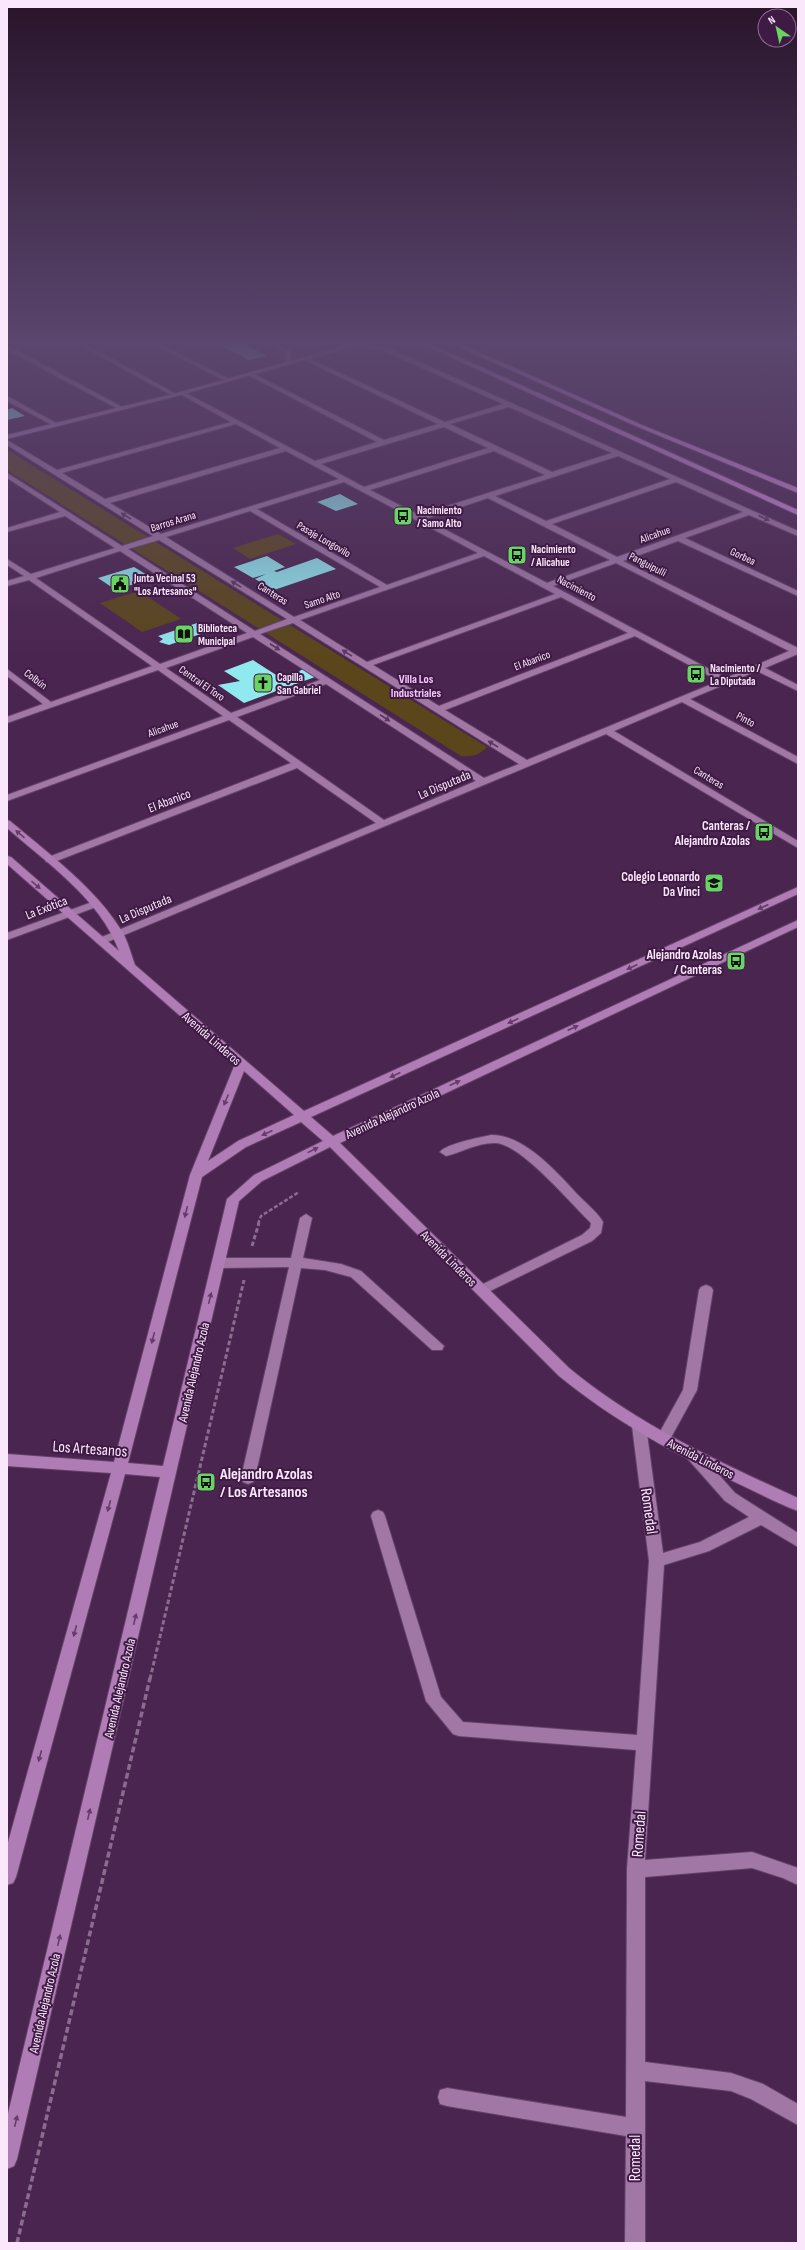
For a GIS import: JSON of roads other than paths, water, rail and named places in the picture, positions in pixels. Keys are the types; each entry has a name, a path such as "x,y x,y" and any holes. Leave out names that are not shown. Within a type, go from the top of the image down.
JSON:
{"highway":[{"path":"656,449 798,513"},
{"path":"696,449 798,491"}],"main road":[{"name":"Avenida Linderos","path":"7,823 71,878 94,904 118,934 130,967"},
{"name":"Avenida Linderos","path":"7,859 331,1142 589,1394 639,1426 663,1439 798,1505"},
{"path":"196,1174 242,1144 798,890"},
{"name":"Avenida Alejandro Azola","path":"7,2159 233,1199 258,1178 331,1142 798,923"},
{"path":"7,1877 120,1468 196,1174 241,1064"},
{"name":"Los Artesanos","path":"7,1460 169,1472"}],"street":[{"name":"Canteras","path":"18,449 526,764"},
{"path":"56,472 139,449"},
{"path":"104,502 283,449"},
{"name":"Nacimiento","path":"288,449 726,681"},
{"path":"315,463 360,449"},
{"path":"364,489 492,449"},
{"path":"497,449 552,474"},
{"path":"612,449 798,534"},
{"path":"419,518 619,452"},
{"path":"7,475 484,782"},
{"name":"Barros Arana","path":"7,584 346,479"},
{"path":"545,524 677,479"},
{"name":"Panguipulli","path":"488,496 798,652"},
{"name":"Pasaje Longovilo","path":"251,509 387,588"},
{"name":"Alicahue","path":"546,586 750,512"},
{"path":"7,530 66,513"},
{"name":"Gorbea","path":"679,538 798,594"},
{"name":"Samo Alto","path":"7,720 485,553"},
{"name":"Central El Toro","path":"7,561 383,824"},
{"path":"366,665 561,594"},
{"name":"El Abanico","path":"437,710 634,633"},
{"name":"La Disputada","path":"101,941 798,652"},
{"path":"758,668 798,688"},
{"name":"Colbún","path":"7,672 50,705"},
{"name":"Alicahue","path":"7,798 327,681"},
{"name":"Pinto","path":"683,699 798,761"},
{"name":"Canteras","path":"608,730 798,845"},
{"name":"El Abanico","path":"50,860 298,764"},
{"name":"La Exótica","path":"7,936 94,904"},
{"path":"446,1152 495,1139 504,1140 515,1145 528,1154 597,1222 596,1230 587,1238 482,1290"},
{"path":"248,1478 294,1264 306,1218"},
{"path":"218,1263 322,1264 342,1267 356,1274 437,1346"},
{"path":"663,1439 690,1390 706,1290"},
{"name":"Romedal","path":"635,2243 634,2128 636,1869 657,1561 639,1426"},
{"path":"691,1453 730,1498 798,1541"},
{"path":"378,1516 434,1701 459,1728 644,1743"},
{"path":"657,1561 704,1547 760,1518"},
{"path":"636,1869 752,1860 787,1870 798,1877"},
{"path":"635,2070 731,2082 756,2091 798,2115"},
{"path":"447,2097 634,2128"}],"place":[{"name":"Nacimiento / Samo Alto","path":"403,516"},
{"name":"Nacimiento / Alicahue","path":"517,555"},
{"name":"Junta Vecinal 53 \"Los Artesanos\"","path":"120,584"},
{"name":"Biblioteca Municipal","path":"184,634"},
{"name":"Nacimiento / La Diputada","path":"696,674"},
{"name":"Capilla San Gabriel","path":"263,683"},
{"name":"Canteras / Alejandro Azolas","path":"764,832"},
{"name":"Colegio Leonardo Da Vinci","path":"714,883"},
{"name":"Alejandro Azolas / Canteras","path":"736,961"},
{"name":"Alejandro Azolas / Los Artesanos","path":"206,1482"}],"district":[{"name":"Villa Los Industriales","path":"416,686"}]}
